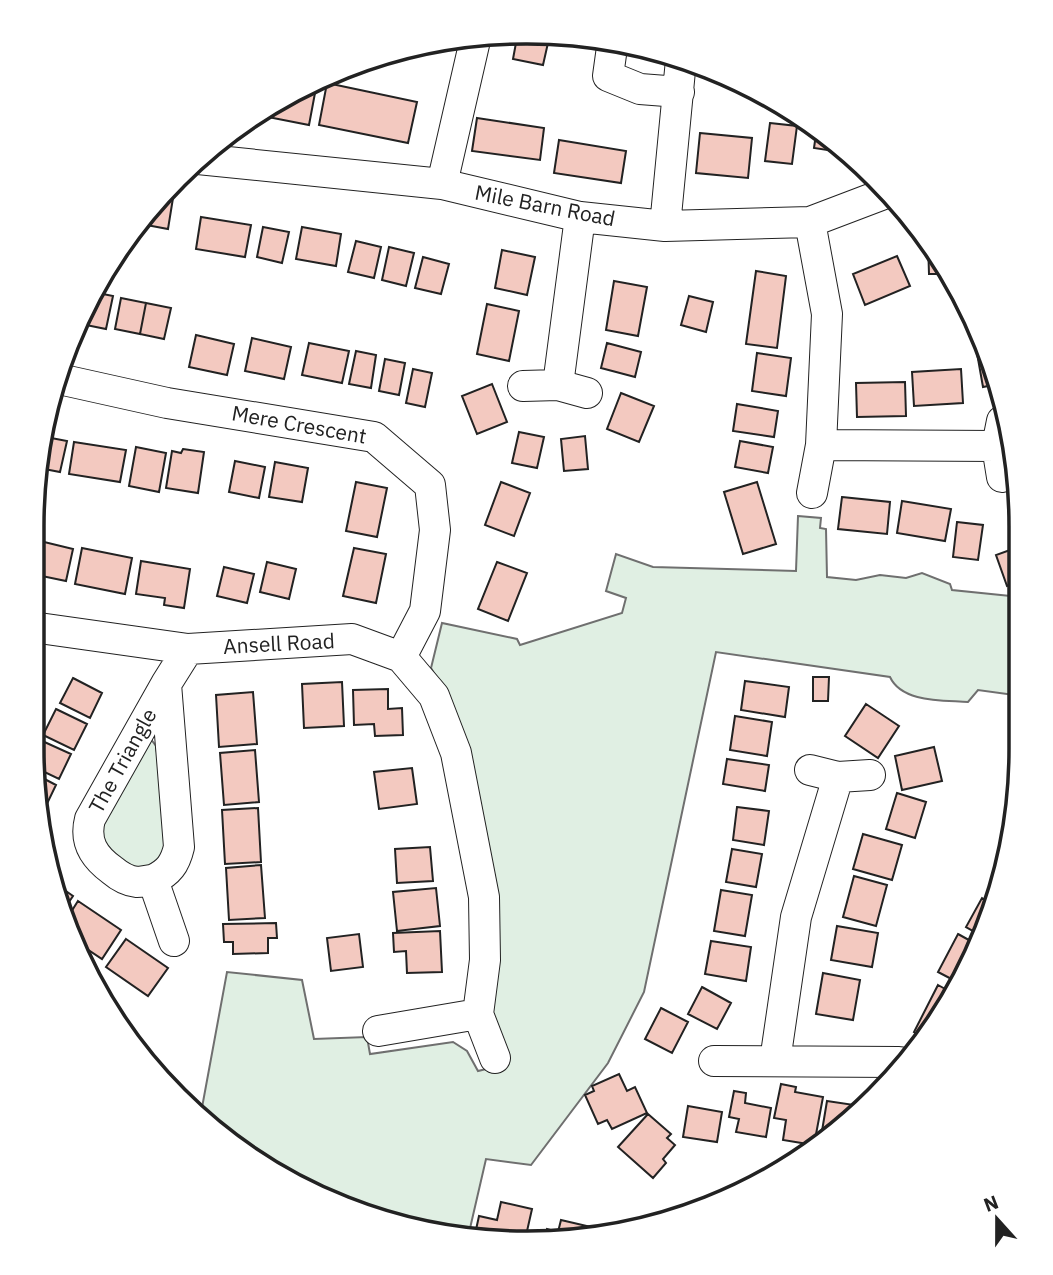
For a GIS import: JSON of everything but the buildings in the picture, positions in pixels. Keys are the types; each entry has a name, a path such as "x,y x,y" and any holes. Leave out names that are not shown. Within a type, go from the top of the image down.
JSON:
{"street":[{"path":"442,184 473,47"},
{"path":"611,51 608,76 640,89 679,92"},
{"path":"665,226 680,69"},
{"name":"Mile Barn Road","path":"212,160 442,184 580,217 665,226 810,222 878,196"},
{"path":"558,385 580,217"},
{"path":"810,222 827,314 821,444 812,493"},
{"name":"Mere Crescent","path":"66,381 167,403 374,437 430,485 435,530 425,611 401,657"},
{"path":"523,386 558,385 587,393"},
{"path":"821,444 1000,433 1002,477"},
{"name":"Ansell Road","path":"44,629 188,649 352,639 401,657"},
{"name":"The Triangle","path":"166,684 179,847 176,862 166,873 153,880 136,882 121,877 94,855 87,830 90,819 166,684 188,649"},
{"path":"401,657 433,696 456,753 484,897 485,960 478,1014 495,1058"},
{"path":"775,1061 796,917 824,774 870,775"},
{"path":"153,880 174,941"},
{"path":"377,1031 478,1014"},
{"path":"714,1061 893,1062"}],"green space":[{"path":"798,516 821,518 820,528 826,529 827,577 856,580 880,575 906,578 922,573 950,584 952,590 1009,596 1009,694 978,690 968,702 936,700 904,692 890,677 716,652 644,992 608,1063 531,1165 486,1159 470,1228 402,1215 342,1195 285,1167 258,1150 202,1106 227,972 302,980 314,1039 367,1037 370,1054 453,1042 467,1051 478,1071 506,1064 492,1009 453,707 431,668 442,623 517,639 520,645 622,613 626,598 606,591 616,554 653,567 796,571"},
{"path":"150,738 156,746 166,811 165,862 131,873 97,834"}]}
